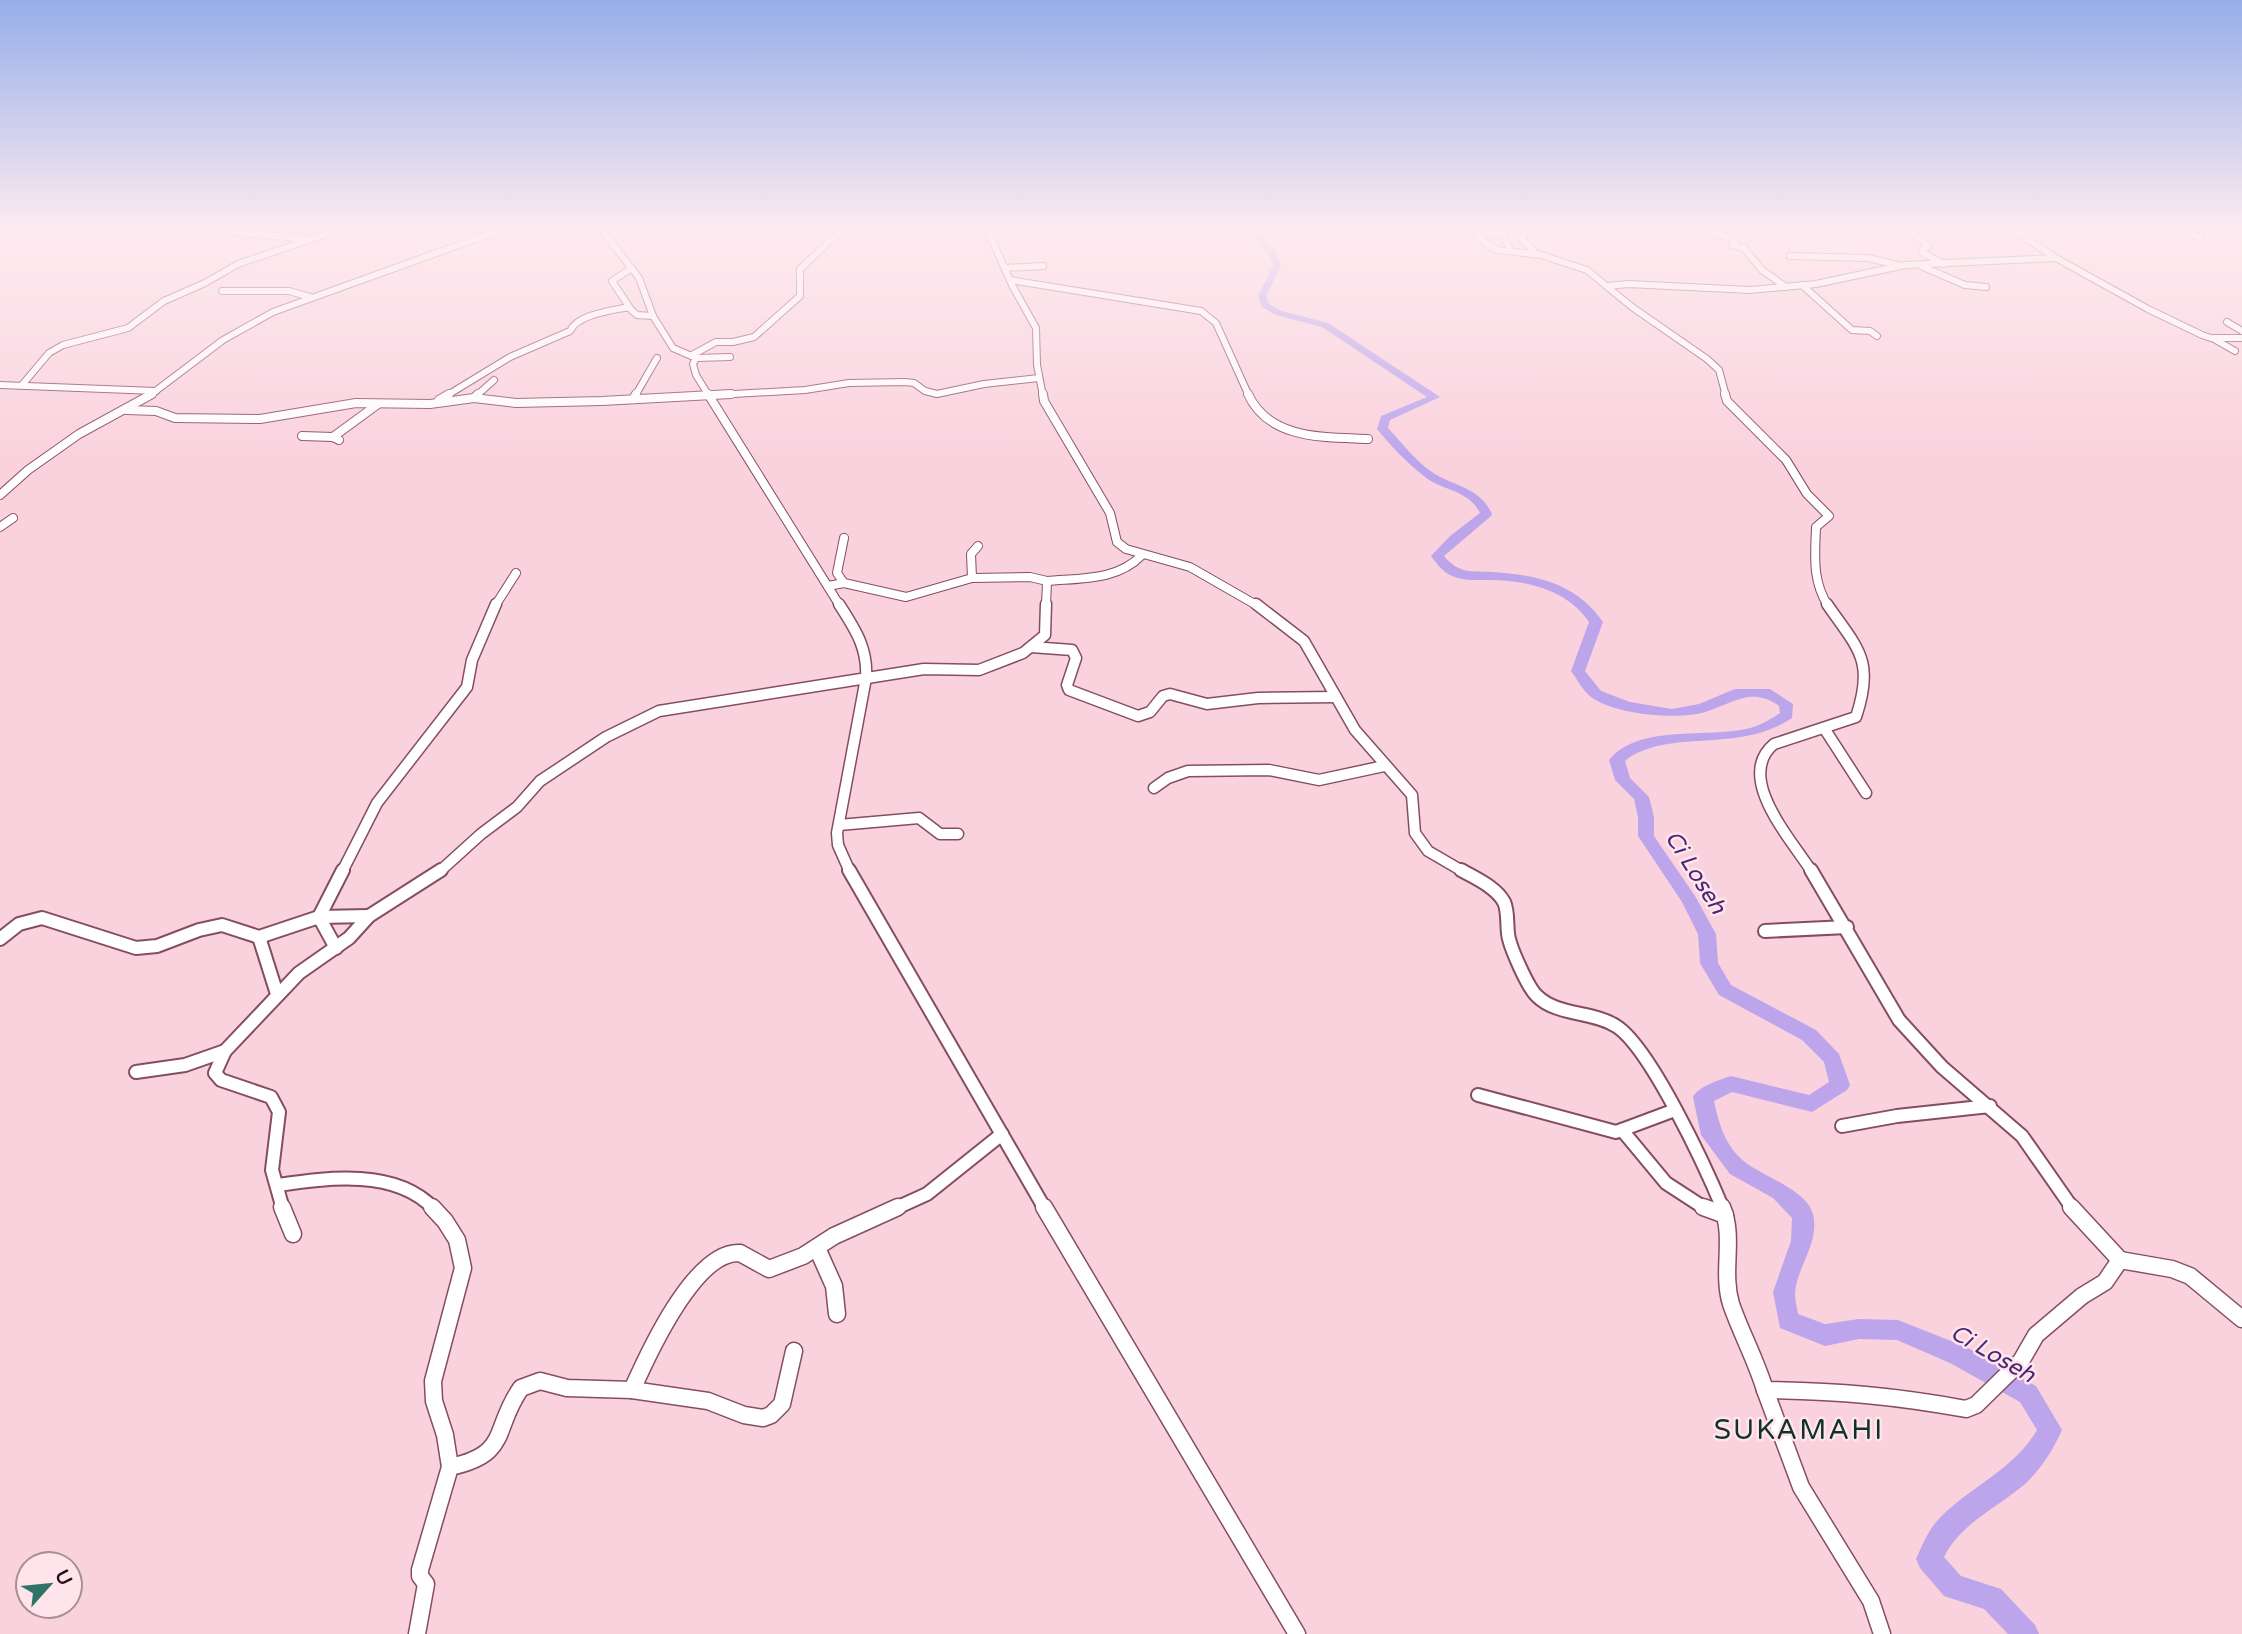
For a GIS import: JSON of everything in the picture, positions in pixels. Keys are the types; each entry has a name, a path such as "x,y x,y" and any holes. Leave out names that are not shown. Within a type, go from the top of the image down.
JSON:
{"street":[{"path":"22,385 50,353 63,345 133,326 160,305"},
{"path":"0,495 28,470 79,434 156,391 231,334 290,305"},
{"path":"628,305 637,315 653,316"},
{"path":"650,305 653,316 673,348 694,356 730,357"},
{"path":"790,305 763,332 743,341 712,344 694,356 693,363 696,375 861,639 867,658 866,678 839,825 838,845 844,861 1297,1634"},
{"path":"1023,305 1035,328 1044,401 1110,513 1117,542 1126,550 1190,567 1261,606 1304,641 1355,730 1412,795 1415,833 1427,851 1490,887 1504,902 1509,939 1535,995 1549,1004 1620,1028 1642,1054 1704,1164 1725,1215 1730,1240 1727,1261 1731,1303 1756,1359 1801,1487 1866,1594 1883,1633"},
{"path":"1177,305 1200,311 1216,323 1260,415 1298,434 1368,439"},
{"path":"1632,305 1719,370 1727,401 1786,460 1807,494 1828,512 1829,516 1816,527 1816,584 1851,634 1863,660 1865,690 1856,717 1774,744 1764,751 1756,774 1761,792 1847,927 1899,1020 1928,1054 2022,1136 2079,1218 2120,1260 2172,1269 2190,1276 2242,1319"},
{"path":"1825,305 1852,330 1870,331 1877,335"},
{"path":"2141,305 2235,351"},
{"path":"436,403 491,367 533,345 569,332 573,325 603,313 630,308"},
{"path":"2227,323 2242,331"},
{"path":"2211,338 2242,338"},
{"path":"633,399 651,373 657,358"},
{"path":"126,410 156,411 175,418 260,419 343,404 436,403 474,398 516,403 633,399 899,382 914,383 925,391 944,393 984,384 1040,377"},
{"path":"474,398 494,380"},
{"path":"0,385 156,391"},
{"path":"302,436 336,439 378,404"},
{"path":"0,527 13,518"},
{"path":"844,538 837,573 844,583"},
{"path":"972,578 971,554 978,546"},
{"path":"828,586 844,583 906,597 972,578 1030,577 1048,582 1129,569 1142,555"},
{"path":"319,917 377,803 467,687 472,660 489,616 516,573"},
{"path":"293,1234 284,1217 278,1185 273,1179 280,1121 278,1106 269,1096 219,1079 215,1073 225,1051 299,973 354,934 369,916 435,876 481,834 517,807 540,781 606,737 639,720 674,708 925,669 979,670 1031,647 1048,630 1045,587 1048,582"},
{"path":"1031,647 1072,650 1076,658 1067,685 1069,690 1136,716 1150,712 1163,696 1170,694 1207,704 1258,698 1336,697"},
{"path":"1824,728 1866,793"},
{"path":"1154,788 1168,778 1188,771 1269,770 1319,780 1384,766"},
{"path":"839,825 919,818 940,834 958,834"},
{"path":"0,939 19,924 42,918 136,948 157,946 222,925 259,937 319,917 369,916"},
{"path":"319,917 336,947"},
{"path":"1765,931 1847,927"},
{"path":"259,937 277,994"},
{"path":"136,1072 185,1065 225,1051"},
{"path":"1478,1096 1611,1131 1622,1130 1675,1111"},
{"path":"1842,1126 1896,1115 1990,1106"},
{"path":"1622,1130 1649,1167 1688,1202 1725,1215"},
{"path":"632,1390 673,1310 716,1261 730,1252 737,1251 763,1267 775,1269 871,1217 927,1194 1002,1134"},
{"path":"278,1185 330,1178 373,1180 388,1184 424,1199 440,1214 457,1238 463,1260 463,1276 433,1381 432,1393 445,1435 450,1467 420,1570 426,1588 417,1634"},
{"path":"817,1248 834,1286 837,1314"},
{"path":"1765,1390 1836,1391 1895,1396 1966,1409 1976,1405 2021,1361 2036,1335 2082,1296 2105,1282 2120,1260"},
{"path":"450,1467 470,1464 488,1455 496,1443 517,1393 527,1384 540,1381 568,1388 632,1390 710,1401 735,1414 761,1417 775,1413 782,1406 794,1351"}],"waterway":[{"name":"Ci Loseh","path":"1265,305 1279,313 1325,325 1435,397 1385,418 1382,429 1430,476 1465,491 1481,503 1486,514 1437,556 1455,573 1535,582 1550,586 1577,600 1596,622 1578,671 1596,694 1627,706 1672,713 1703,708 1735,693 1770,693 1786,704 1787,715 1753,732 1661,741 1629,751 1617,760 1623,780 1641,797 1646,817 1646,836 1689,900 1707,934 1709,963 1725,990 1809,1035 1832,1059 1840,1085 1812,1104 1731,1084 1703,1097 1711,1135 1737,1168 1780,1192 1803,1215 1802,1241 1784,1292 1788,1321 1825,1335 1859,1329 1898,1330 1958,1355 2028,1394 2050,1430 2039,1449 2016,1475 1949,1527 1929,1559 1953,1587 1992,1598 2026,1634"}],"district":[{"name":"SUKAMAHI","path":"1799,1429"}]}
